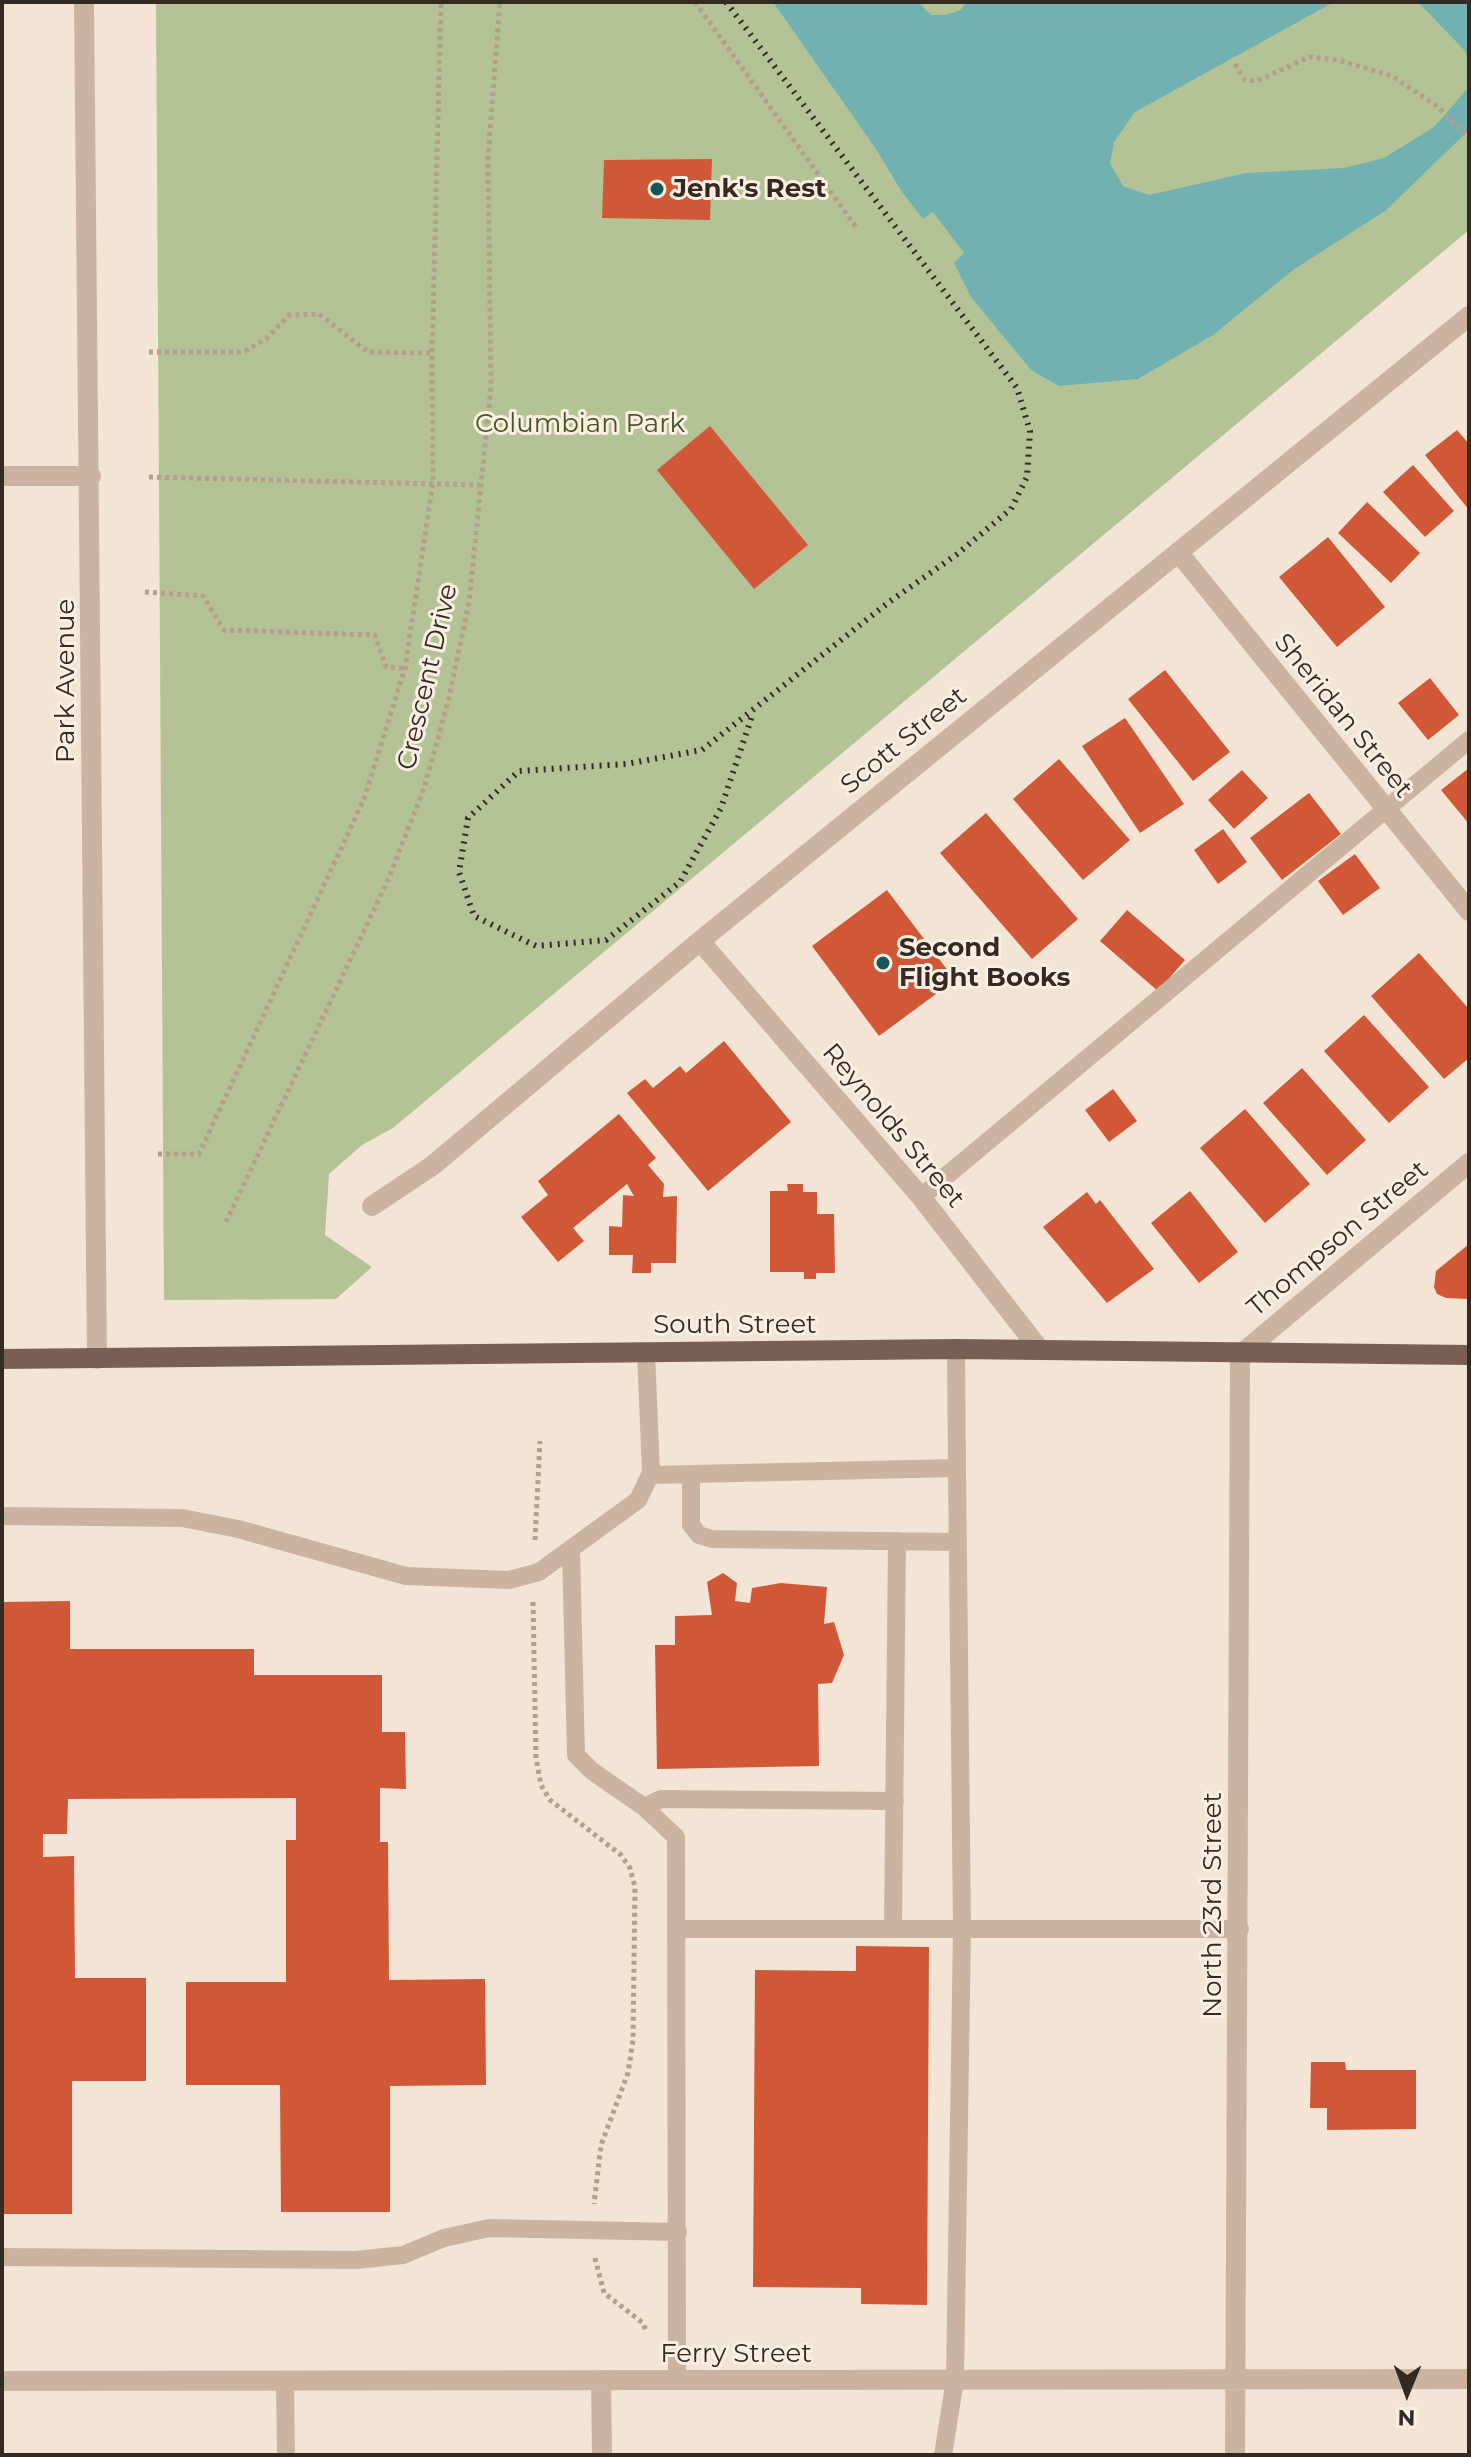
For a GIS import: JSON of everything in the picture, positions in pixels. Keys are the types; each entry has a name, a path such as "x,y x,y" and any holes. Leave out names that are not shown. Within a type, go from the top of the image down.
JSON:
{"main road":[{"name":"South Street","path":"2,1359 956,1349 1240,1355 1469,1355"}],"street":[{"name":"Park Avenue","path":"84,2 91,476 97,1359"},
{"name":"Scott Street","path":"372,1206 432,1166 700,941 1469,316"},
{"path":"2,476 91,476"},
{"name":"Sheridan Street","path":"1178,552 1469,911"},
{"name":"Reynolds Street","path":"700,941 921,1197 1040,1350"},
{"name":"Thompson Street","path":"1240,1355 1469,1163"},
{"name":"North 23rd Street","path":"1235,2455 1240,1929 1240,1355"},
{"name":"Ferry Street","path":"2,2381 1469,2379"},
{"path":"601,2380 602,2455"}],"lane":[{"path":"921,1197 1469,740"},
{"path":"943,2455 955,2380 962,1928 956,1349"},
{"path":"2,1516 182,1518 238,1529 406,1576 509,1580 534,1574 638,1500 650,1475 646,1352"},
{"path":"650,1475 957,1468"},
{"path":"691,1474 691,1525 699,1535 712,1539 958,1542"},
{"path":"893,1928 897,1541"},
{"path":"571,1549 576,1755 592,1771 644,1807 676,1837 677,2380"},
{"path":"644,1807 661,1799 895,1801"},
{"path":"676,1929 1240,1929"},
{"path":"2,2257 356,2260 403,2255 444,2238 489,2228 678,2232"},
{"path":"285,2380 286,2455"}],"path":[{"path":"158,1154 199,1154 364,799 405,668 433,482 432,353 441,2"},
{"name":"Crescent Drive","path":"226,1222 388,880 424,788 469,603 491,387 488,157 500,2"},
{"path":"695,2 856,227"},
{"path":"1235,64 1245,80 1257,81 1309,57 1338,60 1392,76 1437,106 1469,137"},
{"path":"149,352 243,352 266,339 289,315 319,314 368,352 432,353"},
{"path":"149,477 479,485"},
{"path":"145,592 203,596 224,630 375,635 386,667 405,668"},
{"path":"540,1441 534,1574 536,1758 541,1785 550,1800 621,1855 630,1868 635,1887 633,2040 628,2073 601,2145 594,2231 597,2276 604,2293 643,2323 649,2335"}],"green space":[{"name":"Columbian Park","path":"156,2 1469,2 1469,230 393,1128 362,1145 329,1174 325,1235 372,1267 336,1299 164,1300"}],"water":[{"path":"773,2 918,2 931,15 945,15 961,10 966,2 1334,2 1135,112 1114,142 1110,163 1123,186 1149,195 1246,173 1344,168 1384,158 1434,127 1469,87 1469,130 1385,211 1293,270 1213,335 1138,379 1059,386 1031,370 971,297 954,263 964,253 933,212 923,219 902,192 876,149"},
{"path":"1418,2 1469,2 1469,65 1465,51"}],"building":[{"name":"Jenk's Rest","path":"712,159 710,220 602,218 604,160"},
{"path":"710,426 808,545 754,589 657,470"},
{"path":"1457,430 1469,444 1469,510 1425,455"},
{"path":"1413,465 1454,511 1425,537 1383,492"},
{"path":"1367,502 1420,553 1391,583 1338,533"},
{"path":"1328,537 1385,607 1337,647 1279,577"},
{"path":"1165,670 1230,752 1193,781 1128,699"},
{"path":"1430,678 1459,715 1428,740 1398,703"},
{"path":"1125,718 1184,804 1140,833 1082,746"},
{"path":"1059,759 1130,840 1083,880 1013,799"},
{"path":"1469,768 1469,824 1441,790"},
{"path":"1242,770 1268,798 1234,829 1208,800"},
{"path":"1309,793 1341,834 1282,880 1250,838"},
{"path":"986,813 1078,919 1032,959 940,853"},
{"path":"1223,829 1247,862 1218,884 1194,850"},
{"path":"1355,854 1380,888 1343,915 1318,881"},
{"name":"Second Flight Books","path":"887,890 955,980 879,1036 812,946"},
{"path":"1127,910 1185,960 1158,991 1100,941"},
{"path":"1419,953 1469,1009 1469,1058 1444,1079 1371,996"},
{"path":"1364,1015 1429,1087 1389,1123 1324,1051"},
{"path":"724,1041 791,1122 708,1191 627,1093 645,1079 653,1088 680,1066 686,1073"},
{"path":"1302,1068 1366,1140 1327,1175 1263,1103"},
{"path":"1113,1089 1137,1121 1109,1142 1085,1110"},
{"path":"1245,1109 1310,1184 1265,1223 1200,1148"},
{"path":"619,1114 656,1158 648,1165 664,1184 663,1197 677,1196 676,1263 651,1263 651,1273 632,1273 633,1255 609,1255 609,1226 622,1227 623,1195 634,1196 627,1184 573,1228 584,1241 558,1262 521,1217 548,1195 538,1181"},
{"path":"787,1184 803,1184 803,1192 817,1192 817,1214 834,1214 835,1273 816,1273 816,1279 804,1279 804,1272 770,1272 770,1191 788,1191"},
{"path":"1190,1191 1238,1252 1199,1283 1151,1223"},
{"path":"1087,1192 1096,1204 1100,1200 1154,1269 1107,1303 1043,1227"},
{"path":"1469,1244 1469,1299 1446,1298 1437,1294 1434,1287 1436,1271"},
{"path":"723,1573 737,1583 735,1601 750,1603 752,1588 781,1583 827,1587 824,1624 834,1622 844,1655 832,1683 818,1684 819,1766 657,1769 655,1645 675,1645 675,1616 712,1615 707,1582"},
{"path":"70,1601 70,1649 254,1649 254,1675 382,1675 382,1732 405,1732 406,1789 380,1788 380,1842 388,1842 389,1980 485,1979 486,2085 390,2086 390,2212 281,2212 280,2085 186,2085 186,1982 286,1982 286,1840 296,1840 296,1798 68,1799 67,1834 43,1834 43,1857 74,1856 75,1978 146,1978 146,2081 72,2081 72,2214 2,2214 2,1602"},
{"path":"856,1946 929,1947 927,2305 861,2304 861,2288 753,2287 755,1970 856,1971"},
{"path":"1311,2062 1345,2062 1346,2070 1416,2070 1416,2129 1327,2130 1327,2108 1310,2108"}],"railway":[{"path":"726,2 1017,388 1030,431 1027,477 1011,509 956,555 889,602 702,750 626,764 519,771 468,818 459,872 474,916 536,946 606,940 680,882 721,808 753,713"}],"place":[{"name":"Jenk's Rest","path":"657,189"},
{"name":"Second Flight Books","path":"883,963"}]}
